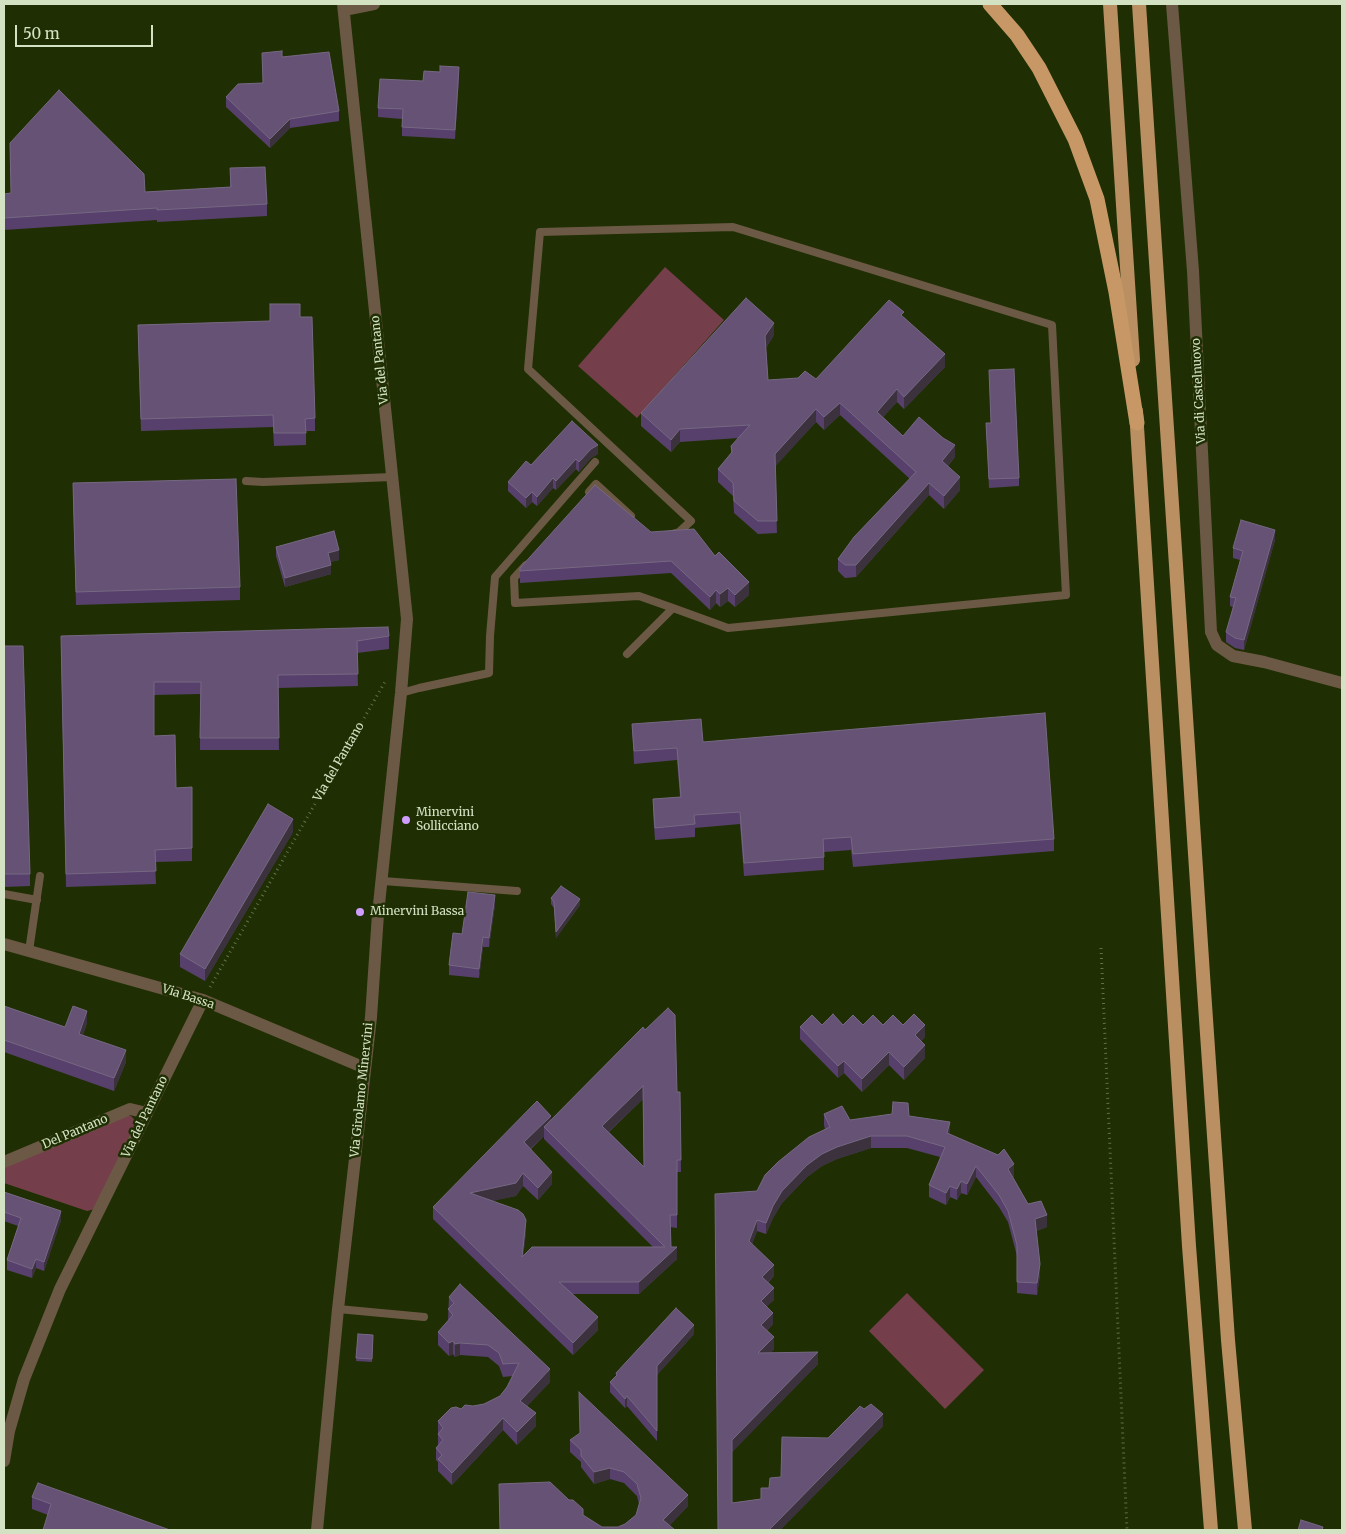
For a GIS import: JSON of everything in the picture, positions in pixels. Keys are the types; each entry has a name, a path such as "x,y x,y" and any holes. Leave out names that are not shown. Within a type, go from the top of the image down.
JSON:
{"highway":[{"path":"990,4 1017,35 1039,68 1076,139 1097,199 1116,292 1137,423"},
{"path":"1110,4 1186,1216 1210,1530"},
{"path":"1140,4 1228,1340 1245,1530"}],"street":[{"path":"344,7 374,4"},
{"name":"Via di Castelnuovo","path":"1172,4 1193,271 1211,632 1217,645 1233,656 1264,662 1342,683"},
{"name":"Via del Pantano","path":"344,7 406,619 404,649"},
{"name":"Via Girolamo Minervini","path":"317,1530 338,1309 365,1068 404,649"},
{"name":"Via Bassa","path":"4,944 203,1000 365,1068"},
{"name":"Via del Pantano","path":"4,1461 9,1431 24,1379 60,1289 203,1000"},
{"name":"Del Pantano","path":"4,1162 130,1109 147,1113"}],"lane":[{"path":"533,556 514,578 514,603 639,596 728,628 1066,595 1052,325 733,227 540,232 528,369 691,520 679,532 664,537"},
{"path":"401,693 489,673 495,577 595,462"},
{"path":"246,481 392,477"},
{"path":"584,498 596,484 636,521"},
{"path":"627,654 673,608"},
{"path":"29,951 40,876"},
{"path":"383,881 517,892"},
{"path":"4,894 36,900"},
{"path":"338,1309 424,1318"}],"path":[{"name":"Via del Pantano","path":"203,1000 389,675"},
{"path":"1101,948 1127,1530"}],"shaded area":[{"path":"665,267 724,320 637,418 578,366"},
{"path":"124,1116 131,1116 136,1121 95,1209 87,1211 4,1183 4,1167"},
{"path":"907,1293 984,1370 945,1409 869,1331"}],"building":[{"path":"282,51 282,57 329,52 339,111 290,119 270,139 226,97 238,84 263,83 262,53"},
{"path":"440,66 459,67 455,130 402,127 403,109 378,108 380,79 423,81 424,71 440,72"},
{"path":"59,90 144,174 145,192 231,187 230,168 265,167 267,204 157,210 157,208 4,218 4,194 11,193 10,143"},
{"path":"746,298 774,323 765,336 768,380 798,378 805,371 816,379 889,300 904,312 901,315 945,354 904,397 897,389 877,412 903,436 919,417 943,438 955,445 942,461 960,477 944,496 929,483 856,565 845,565 838,559 854,537 916,472 840,403 824,417 816,409 775,454 777,521 758,521 734,501 733,483 718,469 732,452 731,446 750,425 680,429 671,440 641,413"},
{"path":"270,304 300,304 300,317 312,317 315,418 305,419 306,433 274,433 273,415 141,419 138,325 270,321"},
{"path":"1014,369 1019,478 989,479 986,423 991,423 989,370"},
{"path":"572,421 598,445 591,449 579,462 576,459 556,481 553,478 537,497 532,492 526,498 508,482 526,461 531,465"},
{"path":"236,479 240,587 76,592 73,483"},
{"path":"595,485 651,532 694,529 715,556 719,552 749,582 735,595 728,588 720,594 716,590 710,597 671,561 520,571 520,568"},
{"path":"1241,520 1275,530 1244,640 1235,638 1226,632 1236,598 1230,597 1243,551 1233,548"},
{"path":"334,531 339,550 328,553 331,565 285,578 276,547"},
{"path":"388,627 389,636 357,641 358,674 278,675 279,738 200,738 201,682 154,682 154,736 175,735 176,788 192,787 192,848 155,850 156,871 66,874 61,636"},
{"path":"4,646 23,646 30,874 4,874"},
{"path":"1045,713 1054,839 853,854 851,837 823,839 824,857 744,863 740,812 694,815 695,824 655,828 653,799 681,797 677,748 634,751 632,724 701,719 703,742"},
{"path":"268,804 293,819 205,969 180,954"},
{"path":"561,886 580,899 556,932 554,902 551,898"},
{"path":"468,892 495,895 489,938 483,937 479,969 449,965 453,933 462,934"},
{"path":"4,1006 65,1027 73,1006 87,1011 79,1034 126,1050 114,1078 4,1040"},
{"path":"668,1008 675,1015 677,1092 680,1092 681,1160 677,1160 677,1215 670,1215 671,1247 677,1247 639,1282 559,1282 598,1317 573,1343 433,1207 537,1101 551,1116 524,1142 552,1172 538,1188 523,1173 516,1183 470,1193 518,1210 523,1214 526,1220 522,1257 532,1247 665,1247 544,1127 643,1027 645,1030","holes":["643,1086 644,1167 602,1126"]},
{"path":"833,1014 843,1025 853,1015 863,1025 873,1015 883,1025 893,1015 903,1025 914,1014 925,1025 915,1035 925,1045 904,1067 889,1052 862,1079 844,1061 838,1066 800,1027 812,1015 822,1025"},
{"path":"893,1102 908,1103 909,1116 950,1122 947,1133 998,1155 1004,1149 1014,1164 1008,1169 1028,1204 1041,1201 1047,1215 1035,1219 1040,1264 1037,1283 1017,1282 1017,1245 1008,1211 999,1195 976,1166 967,1184 961,1181 957,1189 950,1186 946,1193 929,1185 945,1147 907,1136 871,1136 837,1147 822,1154 807,1165 782,1191 766,1223 757,1220 749,1241 774,1265 762,1277 774,1288 761,1301 773,1313 761,1325 774,1337 758,1353 818,1352 732,1440 732,1503 761,1499 761,1488 769,1488 770,1478 781,1477 782,1437 828,1438 860,1406 864,1409 871,1404 883,1414 769,1530 718,1530 715,1194 757,1191 765,1175 778,1162 809,1137 830,1127 824,1114 842,1106 850,1120 892,1114"},
{"path":"4,1192 61,1211 44,1262 36,1259 32,1269 7,1260 21,1218 4,1212"},
{"path":"460,1284 550,1369 520,1401 536,1413 517,1432 503,1418 452,1473 438,1459 442,1455 436,1448 443,1440 438,1434 443,1428 438,1421 451,1408 461,1409 465,1405 484,1404 500,1396 507,1387 519,1363 503,1364 499,1353 488,1345 455,1344 453,1341 449,1343 438,1332 453,1315 448,1309 454,1303 449,1297"},
{"path":"676,1308 694,1325 657,1366 657,1431 627,1396 625,1399 610,1382 617,1375 616,1373"},
{"path":"358,1334 373,1335 372,1359 356,1358"},
{"path":"579,1392 688,1495 663,1520 675,1530 500,1530 499,1484 550,1482 569,1500 573,1500 583,1509 583,1515 602,1527 618,1527 636,1515 641,1498 637,1484 624,1472 610,1468 594,1472 581,1456 581,1450 570,1440 580,1433"},
{"path":"38,1483 170,1530 43,1530 51,1504 32,1497"},
{"path":"1301,1520 1323,1527 1322,1530 1298,1530"}],"place":[{"name":"Minervini Sollicciano","path":"406,820"},
{"name":"Minervini Bassa","path":"360,912"}]}
